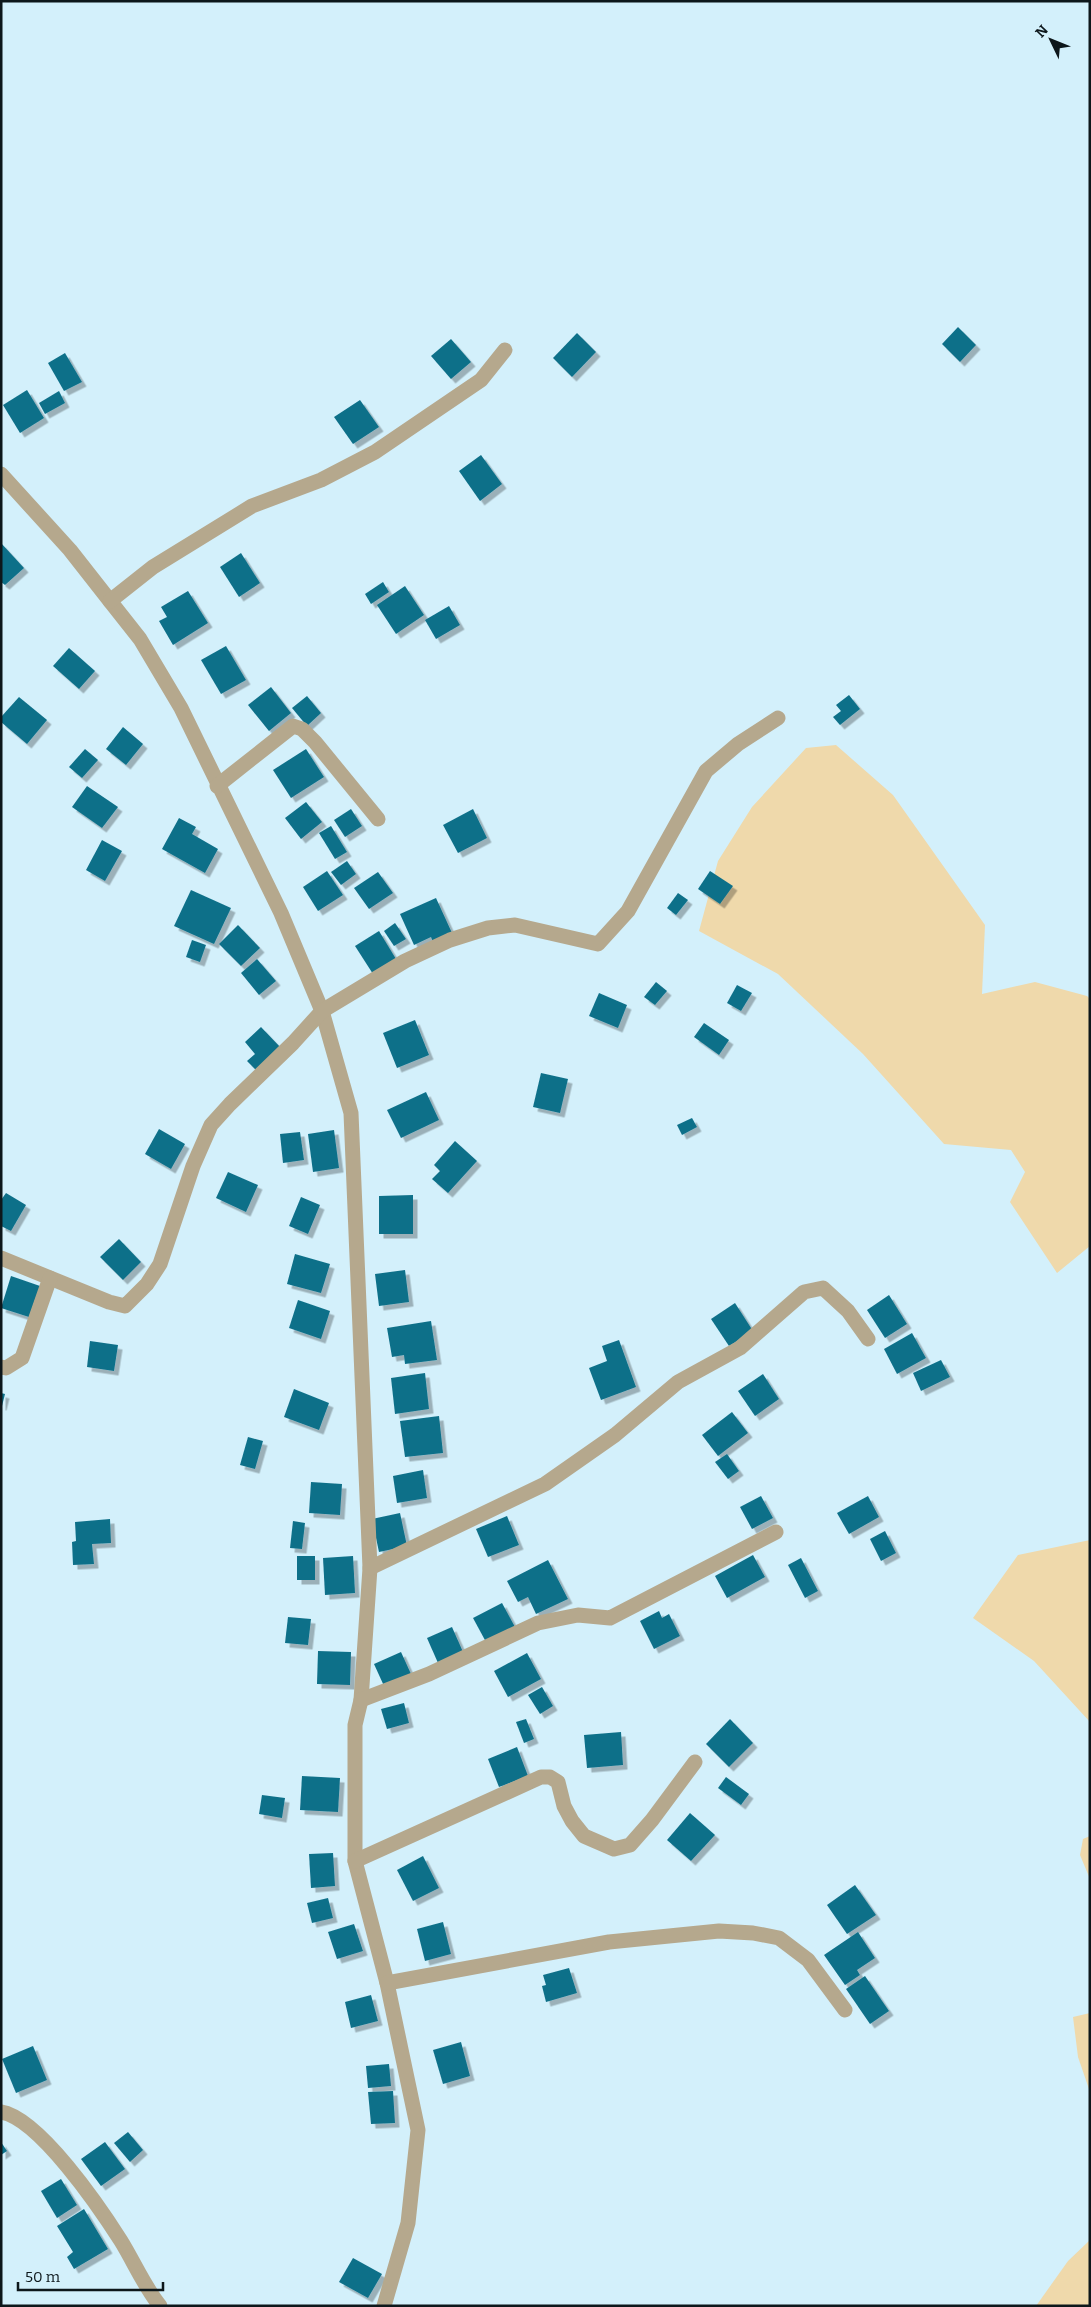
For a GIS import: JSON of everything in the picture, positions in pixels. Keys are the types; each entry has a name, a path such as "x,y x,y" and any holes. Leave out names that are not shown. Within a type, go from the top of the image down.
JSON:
{"street":[{"path":"110,601 153,567 252,506 321,480 375,452 481,380 505,350"},
{"path":"1,474 70,550 140,639 181,708 217,786 281,912 322,1011 350,1113 370,1568 361,1700 355,1726 355,1861 387,1984 418,2130 408,2223 384,2306"},
{"path":"1,1258 109,1302 125,1306 147,1284 160,1264 193,1166 211,1125 322,1011 405,962 450,940 488,928 515,925 598,944 628,911 706,771 738,744 778,718"},
{"path":"217,786 293,726 302,729 314,742 378,819"},
{"path":"1,1367 6,1368 22,1358 50,1278"},
{"path":"370,1568 545,1484 615,1435 678,1382 740,1348 804,1292 824,1288 848,1310 868,1339"},
{"path":"361,1700 429,1674 538,1623 578,1615 610,1618 776,1532"},
{"path":"355,1861 541,1777 550,1777 558,1782 564,1806 572,1821 584,1836 614,1849 630,1845 652,1820 694,1762"},
{"path":"387,1984 609,1942 719,1931 753,1933 779,1938 808,1960 845,2010"},
{"path":"1,2112 11,2114 43,2139 84,2185 122,2242 152,2296 160,2306"}],"shaded area":[{"path":"836,745 893,795 985,925 982,994 1035,982 1087,996 1090,999 1090,1246 1057,1273 1010,1202 1025,1172 1011,1150 944,1144 863,1054 778,974 699,931 718,861 752,807 806,748"},
{"path":"1090,1540 1090,1722 1034,1661 973,1618 1018,1555"},
{"path":"1090,1836 1090,1879 1080,1855 1083,1839"},
{"path":"1090,2013 1090,2092 1078,2057 1073,2017"},
{"path":"1090,2240 1090,2306 1036,2306 1068,2261"}],"building":[{"path":"958,327 976,345 960,362 942,344"},
{"path":"577,333 596,352 572,377 553,358"},
{"path":"451,339 471,362 451,379 431,356"},
{"path":"65,353 82,382 64,391 48,363"},
{"path":"27,390 44,418 20,433 3,405"},
{"path":"59,391 65,403 45,414 39,403"},
{"path":"360,400 379,427 353,444 334,417"},
{"path":"481,455 502,484 480,501 459,471"},
{"path":"1,543 24,568 5,585 1,582"},
{"path":"241,553 260,583 239,597 220,567"},
{"path":"383,582 389,592 371,604 365,594"},
{"path":"405,586 424,615 396,634 377,605"},
{"path":"188,591 208,623 173,645 159,621 167,617 161,607"},
{"path":"449,606 460,625 436,639 425,620"},
{"path":"226,646 246,680 221,694 201,660"},
{"path":"69,648 95,671 79,689 53,666"},
{"path":"271,687 291,713 269,731 248,705"},
{"path":"849,695 860,709 840,725 833,717 841,711 836,705"},
{"path":"307,696 321,713 307,726 292,708"},
{"path":"19,697 47,720 27,744 1,722 1,717"},
{"path":"123,727 143,744 126,765 106,749"},
{"path":"85,749 98,760 82,778 69,767"},
{"path":"306,749 324,777 291,798 273,770"},
{"path":"87,786 118,807 102,828 72,807"},
{"path":"306,802 322,822 301,839 285,818"},
{"path":"351,809 362,826 345,837 334,820"},
{"path":"473,809 487,838 458,853 443,825"},
{"path":"179,818 196,827 192,834 218,849 205,873 162,849"},
{"path":"331,826 347,852 335,859 319,833"},
{"path":"102,840 122,851 105,881 86,870"},
{"path":"347,861 356,874 341,885 331,872"},
{"path":"327,871 343,895 318,911 303,887"},
{"path":"710,871 733,886 720,904 698,889"},
{"path":"378,872 393,893 369,909 354,888"},
{"path":"191,890 231,908 214,944 174,926"},
{"path":"678,893 688,900 676,915 667,908"},
{"path":"436,898 452,933 433,942 431,937 414,945 400,914"},
{"path":"395,923 406,939 394,946 384,931"},
{"path":"238,925 260,948 241,966 219,944"},
{"path":"379,931 396,959 373,974 355,946"},
{"path":"192,940 206,945 200,962 186,957"},
{"path":"257,959 276,981 259,995 241,973"},
{"path":"656,982 667,991 655,1005 644,997"},
{"path":"737,985 752,993 741,1011 727,1003"},
{"path":"599,993 627,1005 618,1028 589,1016"},
{"path":"415,1020 429,1055 397,1068 383,1033"},
{"path":"704,1023 729,1040 719,1055 694,1037"},
{"path":"261,1027 281,1048 256,1070 247,1061 255,1054 245,1042"},
{"path":"541,1073 568,1079 560,1113 533,1107"},
{"path":"426,1092 439,1120 401,1138 387,1110"},
{"path":"692,1118 697,1127 682,1135 677,1125"},
{"path":"159,1129 185,1144 171,1169 145,1154"},
{"path":"334,1130 339,1168 313,1172 308,1134"},
{"path":"300,1132 304,1160 283,1163 280,1134"},
{"path":"455,1141 477,1161 448,1193 432,1179 440,1171 434,1165"},
{"path":"228,1172 258,1185 246,1212 216,1198"},
{"path":"6,1193 26,1205 11,1231 1,1226 1,1200"},
{"path":"413,1195 413,1234 379,1234 379,1196"},
{"path":"301,1197 320,1205 308,1234 289,1226"},
{"path":"119,1239 141,1262 123,1280 100,1257"},
{"path":"295,1254 330,1264 321,1293 287,1284"},
{"path":"405,1270 409,1302 379,1306 375,1274"},
{"path":"11,1276 40,1286 29,1317 1,1308"},
{"path":"889,1295 907,1324 885,1338 867,1310"},
{"path":"298,1300 330,1311 321,1339 289,1328"},
{"path":"735,1303 753,1331 729,1346 711,1319"},
{"path":"431,1321 437,1360 405,1364 404,1355 392,1357 387,1328"},
{"path":"912,1333 926,1358 897,1374 884,1349"},
{"path":"619,1340 636,1387 601,1400 589,1368 607,1361 602,1346"},
{"path":"90,1341 118,1345 114,1371 87,1367"},
{"path":"941,1360 950,1377 921,1391 913,1373"},
{"path":"425,1373 429,1409 395,1414 391,1378"},
{"path":"763,1374 779,1399 755,1416 738,1391"},
{"path":"294,1389 329,1403 319,1430 284,1417"},
{"path":"1,1393 5,1394 2,1406 1,1406"},
{"path":"732,1412 748,1433 718,1456 702,1435"},
{"path":"439,1416 443,1453 405,1457 400,1421"},
{"path":"248,1437 263,1441 255,1469 240,1465"},
{"path":"727,1454 739,1471 728,1479 715,1462"},
{"path":"423,1470 427,1498 397,1503 393,1476"},
{"path":"311,1482 342,1484 340,1515 309,1513"},
{"path":"761,1496 773,1518 752,1529 740,1507"},
{"path":"868,1496 879,1517 849,1534 837,1513"},
{"path":"400,1513 407,1546 379,1552 372,1519"},
{"path":"507,1516 519,1545 488,1557 476,1529"},
{"path":"110,1519 111,1543 92,1544 94,1564 73,1565 72,1542 76,1541 75,1522"},
{"path":"293,1521 305,1523 302,1549 290,1548"},
{"path":"885,1531 896,1553 881,1561 870,1539"},
{"path":"753,1555 765,1577 727,1598 715,1576"},
{"path":"297,1556 315,1556 315,1580 297,1580"},
{"path":"353,1556 355,1593 325,1595 323,1558"},
{"path":"801,1558 818,1591 805,1598 788,1565"},
{"path":"548,1560 568,1599 536,1614 528,1597 518,1602 507,1581"},
{"path":"502,1603 515,1627 486,1642 473,1618"},
{"path":"659,1611 662,1618 669,1614 680,1636 654,1649 640,1621"},
{"path":"288,1617 311,1619 308,1645 285,1643"},
{"path":"452,1627 463,1652 438,1663 427,1638"},
{"path":"318,1651 351,1652 350,1685 317,1684"},
{"path":"401,1652 411,1674 384,1686 374,1664"},
{"path":"527,1653 541,1679 508,1697 494,1671"},
{"path":"542,1687 553,1706 540,1714 528,1695"},
{"path":"404,1703 409,1723 387,1729 381,1709"},
{"path":"526,1719 534,1739 524,1743 516,1722"},
{"path":"730,1719 753,1743 729,1767 706,1744"},
{"path":"621,1732 623,1765 587,1768 584,1735"},
{"path":"517,1747 528,1776 499,1787 488,1759"},
{"path":"302,1776 340,1778 338,1812 300,1810"},
{"path":"726,1777 749,1794 741,1805 718,1788"},
{"path":"262,1795 285,1798 282,1818 259,1814"},
{"path":"690,1813 715,1835 691,1861 667,1840"},
{"path":"333,1853 335,1886 311,1888 309,1854"},
{"path":"423,1856 439,1888 413,1901 397,1870"},
{"path":"855,1885 876,1915 847,1934 827,1905"},
{"path":"328,1898 333,1918 312,1923 307,1903"},
{"path":"443,1922 451,1954 425,1961 417,1929"},
{"path":"354,1924 363,1951 337,1959 328,1932"},
{"path":"858,1932 875,1958 857,1970 860,1975 845,1985 824,1955"},
{"path":"569,1968 577,1993 546,2002 542,1986 546,1985 543,1975"},
{"path":"865,1976 889,2011 870,2024 846,1989"},
{"path":"371,1995 378,2021 351,2028 345,2002"},
{"path":"461,2042 470,2076 443,2084 433,2050"},
{"path":"33,2046 47,2080 16,2093 2,2059"},
{"path":"389,2064 391,2086 368,2088 366,2066"},
{"path":"393,2091 395,2123 371,2124 368,2092"},
{"path":"128,2132 143,2150 130,2162 114,2143"},
{"path":"1,2142 7,2151 1,2155"},
{"path":"105,2142 125,2169 101,2186 81,2159"},
{"path":"61,2179 77,2205 57,2218 41,2191"},
{"path":"84,2209 108,2249 74,2269 67,2257 73,2252 57,2226"},
{"path":"353,2258 382,2274 368,2298 339,2282"}]}
